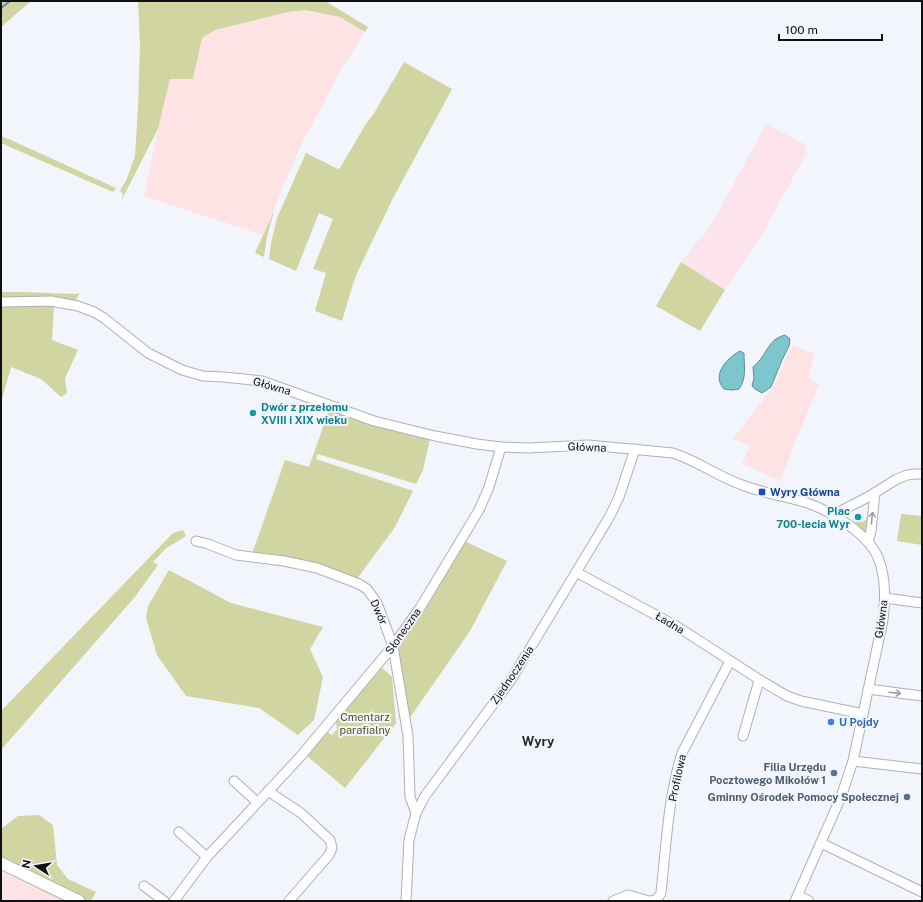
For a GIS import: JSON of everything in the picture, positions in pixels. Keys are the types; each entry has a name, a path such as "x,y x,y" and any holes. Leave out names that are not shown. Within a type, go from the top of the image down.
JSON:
{"main road":[{"path":"1,863 79,901"}],"street":[{"name":"Główna","path":"1,302 51,301 78,306 94,312 104,318 148,354 188,372 203,376 262,381 374,421 435,436 501,447 530,448 588,446 673,453 684,456 743,486 806,503 833,515 850,527 868,542 875,551 880,562 885,598 883,620 853,761 841,797 797,898"},
{"name":"Słoneczna","path":"174,901 207,857 300,757 393,646 420,608 479,510 489,487 501,447"},
{"name":"Zjednoczenia","path":"406,901 409,840 416,813 425,796 511,680 610,516 619,497 634,449"},
{"path":"833,515 875,493 897,479 907,475 922,474"},
{"path":"868,542 871,531 875,493"},
{"name":"Dwór","path":"196,541 236,555 284,561 316,568 359,584 367,589 377,603 384,618 393,646 408,736 410,797 416,813"},
{"name":"Ładna","path":"576,572 678,627 787,696 801,701 863,714"},
{"path":"885,598 922,603"},
{"name":"Profilowa","path":"613,901 628,895 650,901 657,899 661,893 672,796 677,769 682,753 730,661"},
{"path":"743,736 760,680"},
{"path":"868,690 922,696"},
{"path":"853,761 922,769"},
{"path":"234,781 257,802"},
{"path":"268,791 301,813 330,840 332,848 329,855 289,901"},
{"path":"179,832 207,857"},
{"path":"821,843 922,892"},
{"path":"144,886 164,901"},
{"path":"797,898 809,901"}],"shaded area":[{"path":"306,10 340,17 365,32 341,70 300,147 263,235 144,196 170,79 193,79 202,38 215,30 288,12"},
{"path":"766,124 805,144 807,152 764,231 725,290 681,262 703,235 718,213"},
{"path":"792,345 815,354 808,378 819,384 780,481 742,464 750,446 733,439 775,384"},
{"path":"1,868 67,901 1,901"}],"green space":[{"path":"1,1 31,1 1,27"},
{"path":"138,1 325,1 368,27 365,32 340,17 306,10 288,12 215,30 202,38 193,79 170,79 158,129 121,201 123,195 120,190 126,181 135,156 140,45"},
{"path":"404,62 452,89 392,200 358,271 342,321 315,311 326,273 313,269 333,219 319,213 296,271 269,259 271,243 277,218 306,153 338,169 340,168"},
{"path":"1,136 116,188 113,192 1,143"},
{"path":"274,211 267,237 264,257 255,253"},
{"path":"681,262 725,290 700,331 656,306"},
{"path":"1,292 80,293 75,301 43,297 1,298"},
{"path":"54,306 52,340 78,350 65,378 67,393 61,397 41,379 11,367 1,403 1,307"},
{"path":"329,410 430,439 423,470 416,484 318,454 316,459 413,491 395,527 357,579 252,554 285,460 309,467"},
{"path":"901,514 922,516 922,545 897,541"},
{"path":"867,517 869,517 865,532 855,523 857,521 863,522"},
{"path":"183,530 186,536 165,549 153,562 158,565 134,598 1,750 1,711 173,533"},
{"path":"464,541 507,561 470,631 409,719 396,646"},
{"path":"169,570 231,603 323,627 310,649 323,677 314,720 298,735 259,708 186,696 157,655 146,618 148,606"},
{"name":"Cmentarz parafialny","path":"381,667 392,677 396,723 345,788 307,756 327,732 332,735 337,729 336,721"},
{"path":"39,815 53,825 57,865 68,879 96,892 91,901 88,901 1,859 1,829 18,816"}],"water":[{"path":"785,335 790,339 789,346 771,387 762,393 752,386 754,378 753,367 774,341"},
{"path":"740,351 744,353 742,385 739,389 724,389 720,384 719,378 722,367 730,358"}],"waterway":[{"path":"1,8 10,1"}],"place":[{"name":"Dwór z przełomu XVIII i XIX wieku","path":"253,413"},
{"name":"Wyry Główna","path":"762,492"},
{"name":"Plac 700-lecia Wyr","path":"858,517"},
{"name":"U Pojdy","path":"831,722"},
{"name":"Filia Urzędu Pocztowego Mikołów 1","path":"834,773"},
{"name":"Gminny Ośrodek Pomocy Społecznej","path":"907,797"}],"district":[{"name":"Wyry","path":"538,741"}]}
